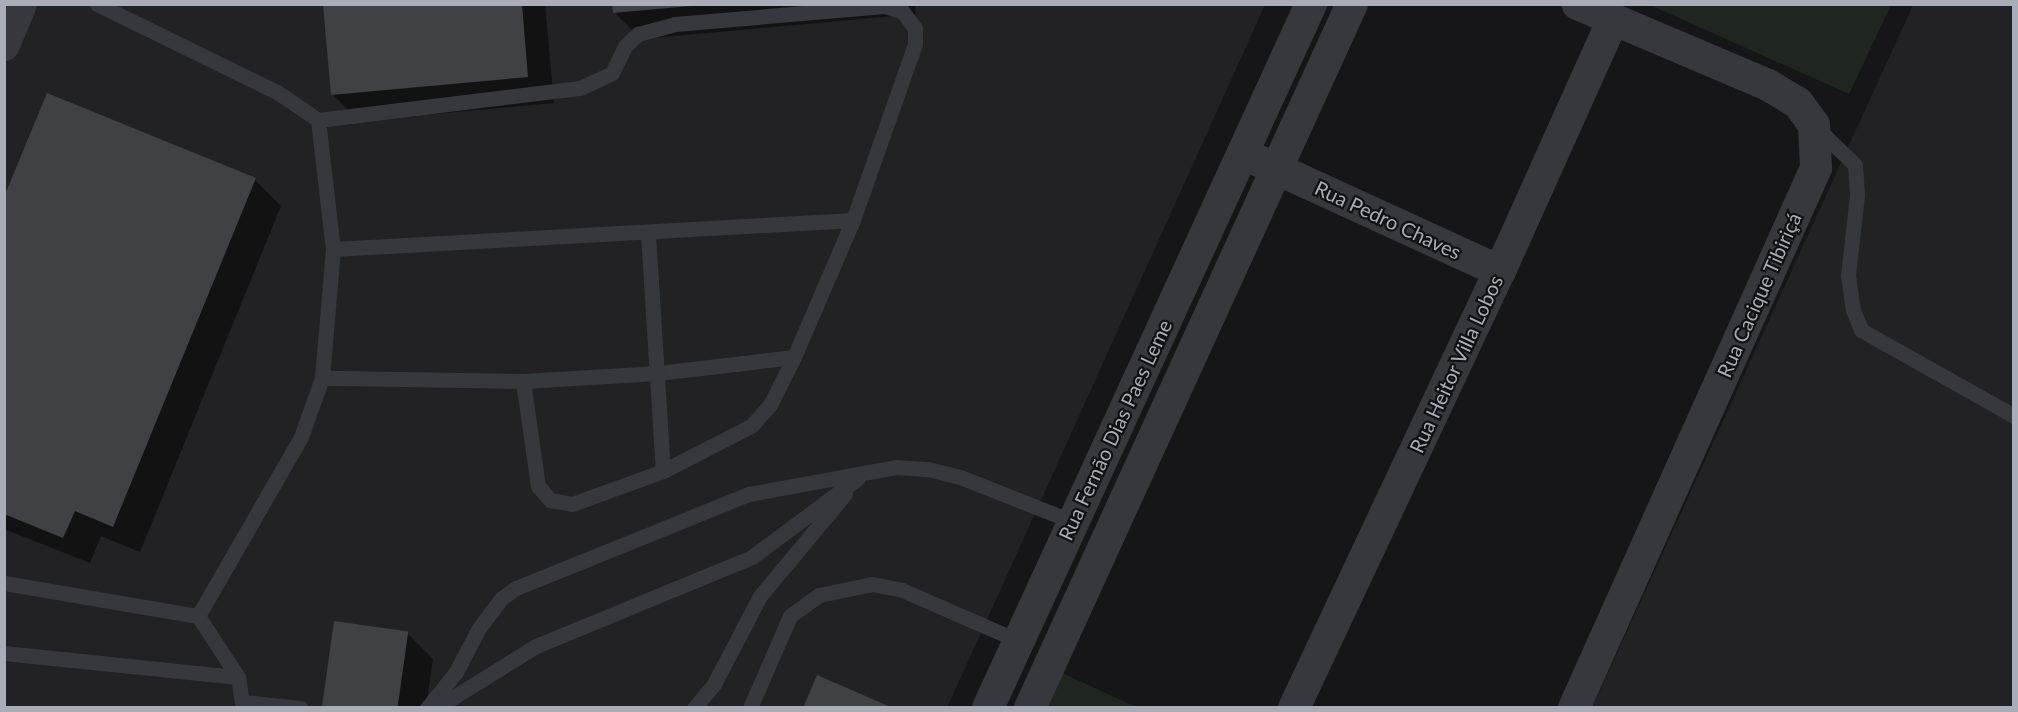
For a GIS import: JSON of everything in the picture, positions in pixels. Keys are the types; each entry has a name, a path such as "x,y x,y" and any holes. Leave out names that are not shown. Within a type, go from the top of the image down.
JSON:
{"street":[{"path":"4,45 21,4"},
{"name":"Rua Fernão Dias Paes Leme","path":"988,708 1311,4"},
{"name":"Rua Fernão Dias Paes Leme","path":"1030,708 1352,4"},
{"path":"1577,4 1768,85 1798,104 1814,125"},
{"name":"Rua Heitor Villa Lobos","path":"1294,708 1500,271 1613,20"},
{"name":"Rua Cacique Tibiriçá","path":"1574,708 1816,168 1814,125"},
{"path":"1242,153 1276,169"},
{"name":"Rua Pedro Chaves","path":"1276,169 1500,271"},
{"path":"1057,557 1091,574"}],"lane":[{"path":"96,4 277,92 318,120 580,88 612,73 625,46 638,34 675,24 884,6 902,11 915,28 915,44 853,220 794,357 770,405 751,426 663,471 572,504 550,500 538,486 523,381"},
{"path":"198,616 302,437 322,378 333,249 318,120"},
{"path":"1814,125 1855,165 1857,195 1848,275 1853,310 1861,330 2013,416"},
{"path":"333,249 648,234 853,220"},
{"path":"648,234 663,471"},
{"path":"322,378 523,381 658,373 794,357"},
{"path":"427,708 456,672 479,628 501,598 516,588 749,494 787,484 860,476 896,466 928,469 960,477 1074,522"},
{"path":"436,708 536,646 752,558 860,476"},
{"path":"694,708 714,684 760,596 860,476"},
{"path":"4,583 198,616 238,677 243,705 301,708"},
{"path":"750,708 790,616 819,595 872,584 902,590 1019,641"},
{"path":"4,652 238,677"}],"shaded area":[{"path":"4,5 1265,5 947,708 5,707"},
{"path":"1650,5 1891,5 1849,94"},
{"path":"1913,5 2013,5 2013,707 1592,708"},
{"path":"1060,672 1136,707 1043,708"}],"building":[{"path":"323,4 522,4 528,77 331,95"},
{"path":"612,4 691,4 691,6 613,13"},
{"path":"47,93 256,178 113,527 75,511 63,538 4,514 4,197"},
{"path":"334,621 408,631 398,708 322,708"},
{"path":"817,675 893,708 803,708"}]}
